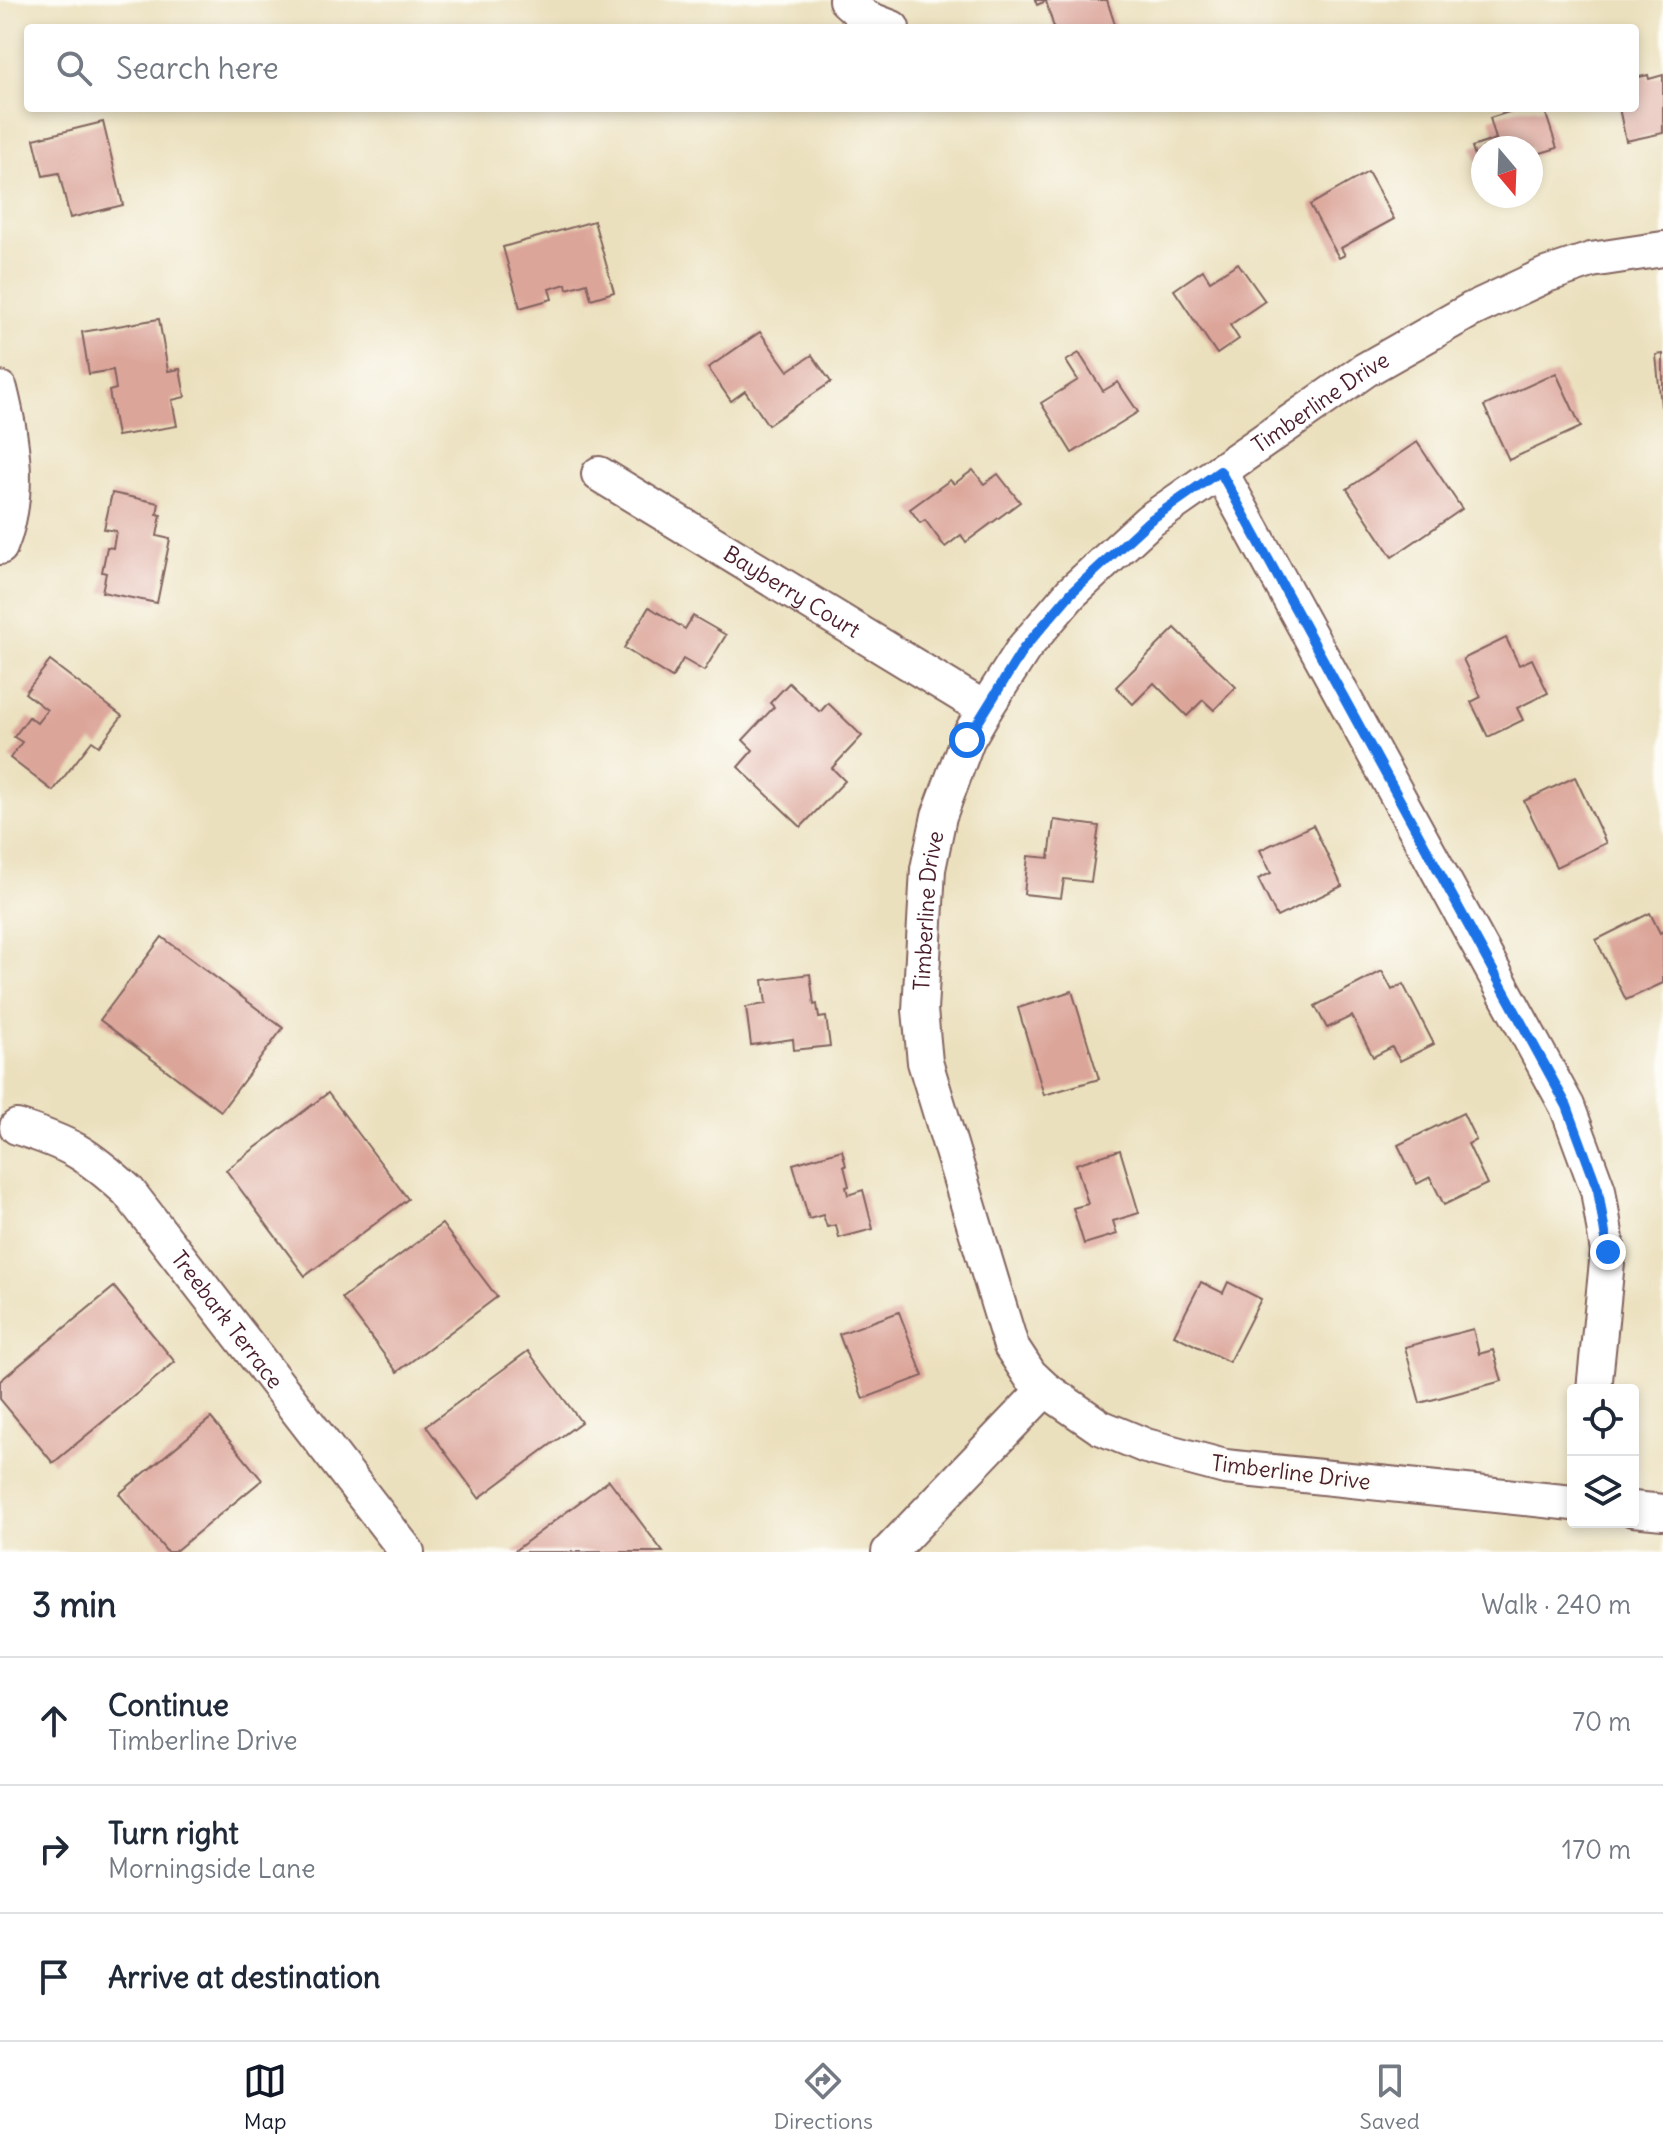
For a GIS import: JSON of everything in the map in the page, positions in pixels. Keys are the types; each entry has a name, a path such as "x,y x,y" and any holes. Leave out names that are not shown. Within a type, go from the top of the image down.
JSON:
{"street":[{"path":"846,0 866,18 882,24"},
{"name":"Timberline Drive","path":"1567,1502 1225,1467 1146,1446 1100,1427 1030,1375 1011,1346 925,1062 920,1010 928,869 939,816 967,740 985,709 1024,648 1071,593 1149,521 1365,370 1471,310 1546,275 1591,260 1663,249"},
{"path":"0,389 13,457 12,511 0,547"},
{"path":"1220,471 1567,1106 1598,1190 1608,1252 1595,1384"},
{"name":"Bayberry Court","path":"599,474 985,709"},
{"name":"Treebark Terrace","path":"17,1127 61,1141 93,1158 128,1191 407,1552"},
{"path":"889,1552 1045,1389"},
{"path":"1639,1510 1663,1512"}],"building":[{"path":"1035,0 1107,0 1115,24 1053,24 1046,1 1037,5"},
{"path":"1648,75 1649,79 1663,75 1663,133 1626,141 1620,112 1639,112 1639,77"},
{"path":"1509,112 1545,112 1557,148 1543,152 1543,136 1495,136 1490,118"},
{"path":"103,122 123,205 70,218 59,173 43,176 34,139"},
{"path":"1368,172 1394,219 1341,248 1345,255 1339,258 1310,205"},
{"path":"594,221 614,292 591,299 587,283 567,289 566,284 549,289 552,299 520,308 503,247"},
{"path":"1238,263 1265,301 1230,325 1239,339 1217,354 1174,290 1203,270 1210,281"},
{"path":"159,319 168,371 180,369 185,397 172,400 177,426 117,436 109,391 116,389 113,370 89,374 82,332"},
{"path":"760,332 788,371 812,355 831,382 768,425 745,391 731,401 708,368"},
{"path":"1079,353 1103,391 1118,382 1138,412 1072,453 1041,403 1078,380 1066,361"},
{"path":"1663,354 1663,406 1661,406 1656,355"},
{"path":"1556,373 1581,427 1509,460 1484,406"},
{"path":"1417,442 1462,509 1392,557 1347,489"},
{"path":"973,470 984,484 998,474 1020,502 966,542 961,535 945,547 925,520 920,523 910,509 950,480 954,484"},
{"path":"112,493 159,503 157,514 161,515 157,536 170,539 157,603 102,592 107,547 113,548 116,531 104,529"},
{"path":"649,607 685,629 693,616 726,635 704,671 683,659 672,678 624,648"},
{"path":"1175,628 1236,687 1214,710 1203,700 1187,716 1154,683 1133,704 1116,687"},
{"path":"1506,638 1519,665 1532,659 1548,693 1517,708 1523,720 1488,737 1471,702 1481,697 1463,659"},
{"path":"50,661 122,716 99,746 92,741 53,791 10,758 22,742 14,737 29,717 37,723 47,710 25,693"},
{"path":"789,683 820,712 828,703 862,736 832,768 845,781 801,827 738,767 753,750 743,740 774,707 770,703"},
{"path":"1575,777 1606,843 1556,867 1524,801"},
{"path":"1054,820 1099,826 1091,882 1064,879 1061,898 1024,894 1028,856 1049,858"},
{"path":"1313,825 1342,886 1277,917 1258,879 1271,873 1260,850"},
{"path":"1650,913 1660,933 1663,931 1663,983 1626,1000 1596,940"},
{"path":"162,937 283,1028 221,1111 100,1020"},
{"path":"1382,971 1392,990 1403,984 1434,1044 1400,1061 1392,1047 1373,1057 1352,1016 1327,1028 1315,1006"},
{"path":"810,974 814,1005 817,1004 819,1018 826,1017 830,1046 794,1050 793,1039 751,1045 746,1007 766,1004 763,980"},
{"path":"1072,991 1099,1079 1044,1095 1018,1008"},
{"path":"328,1093 408,1199 305,1276 226,1170"},
{"path":"1463,1113 1476,1140 1468,1144 1487,1184 1444,1205 1430,1177 1417,1184 1398,1145"},
{"path":"842,1150 848,1195 863,1190 873,1229 839,1238 836,1225 827,1227 823,1215 809,1219 793,1164"},
{"path":"1120,1150 1139,1213 1113,1221 1117,1234 1084,1244 1073,1208 1088,1204 1076,1164"},
{"path":"442,1224 497,1297 397,1372 342,1298"},
{"path":"1201,1282 1223,1293 1228,1282 1261,1299 1229,1362 1174,1335"},
{"path":"114,1287 175,1362 53,1463 0,1399 0,1381"},
{"path":"899,1312 923,1376 863,1399 839,1334"},
{"path":"1473,1329 1479,1354 1493,1350 1502,1381 1420,1403 1405,1347"},
{"path":"528,1351 581,1422 479,1498 426,1426"},
{"path":"211,1418 262,1480 174,1552 167,1552 119,1494"},
{"path":"609,1480 663,1552 513,1552"}],"route":[{"path":"967,740 1024,648 1071,593 1149,521 1220,471 1567,1106 1598,1190 1608,1252"}]}
